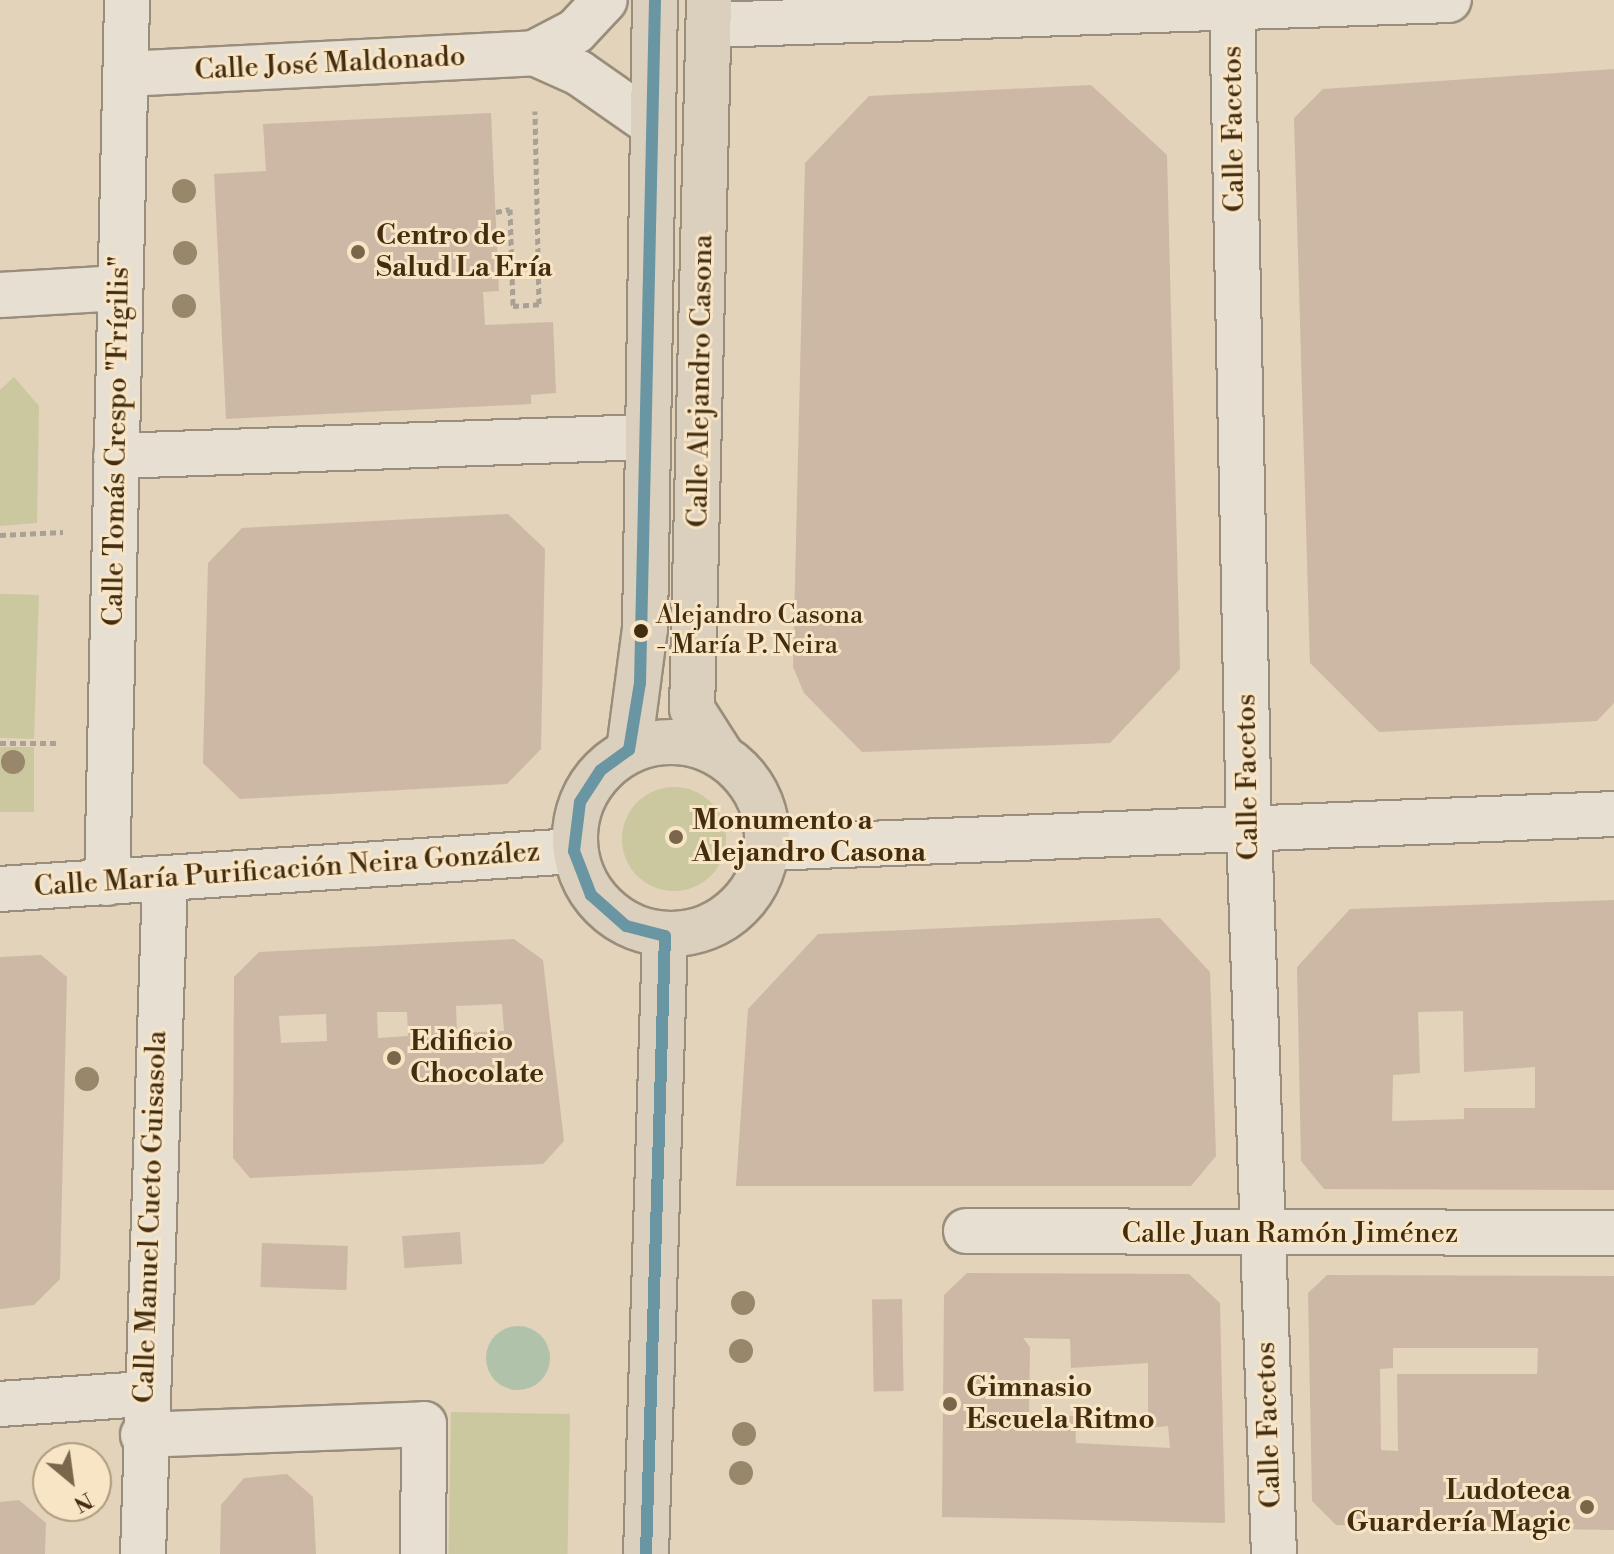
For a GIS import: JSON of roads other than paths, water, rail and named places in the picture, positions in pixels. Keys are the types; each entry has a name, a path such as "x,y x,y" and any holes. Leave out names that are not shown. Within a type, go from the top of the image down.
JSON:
{"main road":[{"name":"Calle Alejandro Casona","path":"629,750 645,628 655,0"},
{"name":"Calle Alejandro Casona","path":"709,12 692,709 720,753"},
{"path":"672,740 720,753 746,774 763,806 768,848 752,893 712,927 665,936 626,926 591,895 574,851 580,802 601,770 629,750 672,740"},
{"path":"646,1554 665,936"}],"street":[{"name":"Calle Tomás Crespo \"Frígilis\"","path":"107,883 127,0"},
{"name":"Calle José Maldonado","path":"125,74 534,53 576,31 605,0"},
{"path":"709,12 1449,0"},
{"name":"Calle Facetos","path":"1232,4 1249,829 1274,1554"},
{"name":"Calle José Maldonado","path":"534,53 591,80 652,124"},
{"path":"0,295 120,288"},
{"path":"116,456 647,437"},
{"path":"768,848 1614,814"},
{"name":"Calle María Purificación Neira González","path":"0,889 165,881 574,851"},
{"name":"Calle Manuel Cueto Guisasola","path":"143,1554 143,1414 165,881"},
{"name":"Calle Juan Ramón Jiménez","path":"966,1231 1263,1236 1614,1233"},
{"path":"0,1404 143,1414 424,1424 423,1554"}],"place":[{"name":"Centro de Salud La Ería","path":"358,252"},
{"name":"Alejandro Casona - María P. Neira","path":"641,631"},
{"name":"Monumento a Alejandro Casona","path":"676,837"},
{"name":"Edificio Chocolate","path":"394,1058"},
{"name":"Gimnasio Escuela Ritmo","path":"950,1404"},
{"name":"Ludoteca Guardería Magic","path":"1587,1507"}]}
